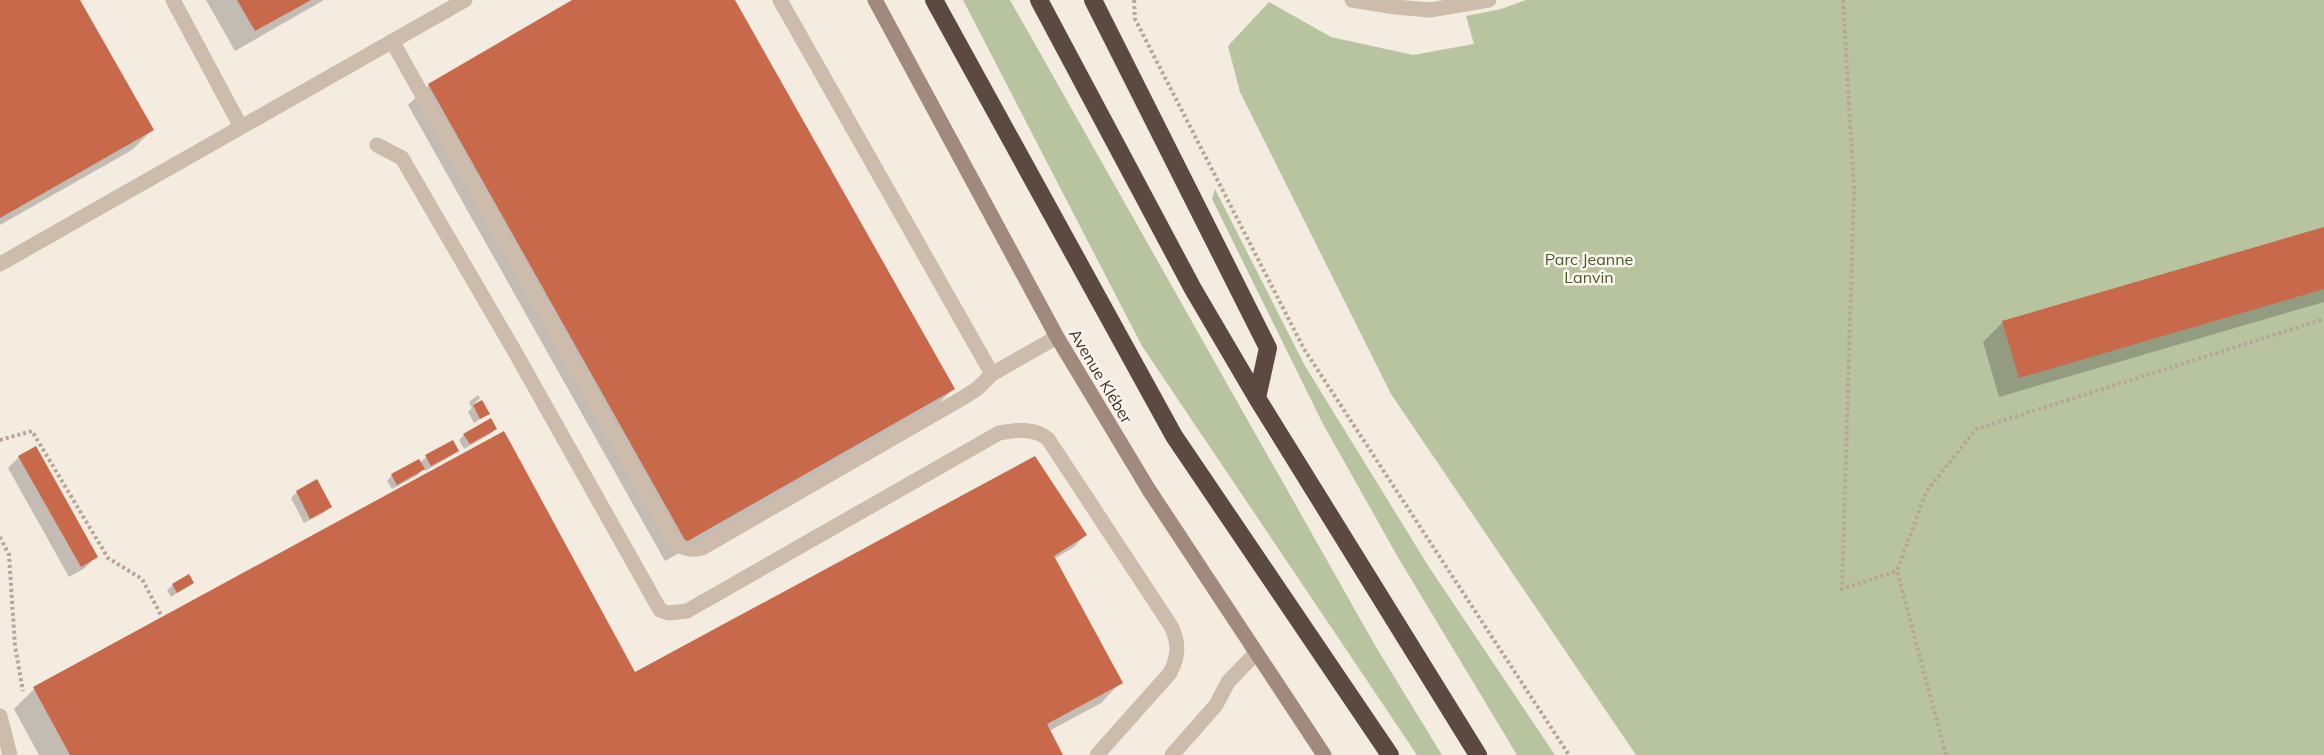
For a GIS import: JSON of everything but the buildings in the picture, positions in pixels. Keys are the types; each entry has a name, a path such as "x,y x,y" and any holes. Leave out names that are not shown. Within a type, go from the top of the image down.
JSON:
{"highway":[{"path":"934,0 1174,436 1390,755"},
{"path":"1039,0 1193,289 1257,398 1478,755"},
{"path":"1093,0 1268,348 1257,398"}],"street":[{"path":"173,0 242,127"},
{"path":"0,264 465,0"},
{"path":"780,0 992,374"},
{"name":"Avenue Kléber","path":"875,0 1057,337 1149,490 1324,755"},
{"path":"1352,0 1395,8 1430,10 1489,0"},
{"path":"392,41 670,535 686,550 702,548 966,396 992,374 1057,337"},
{"path":"377,145 402,158 515,351 660,610 668,613 687,611 999,433 1014,430 1041,433 1055,449 1171,626 1178,643 1177,659 1170,673 1097,755"},
{"path":"1172,755 1216,705 1228,682 1256,653"},
{"path":"0,716 10,755"}],"path":[{"path":"1134,0 1135,19 1304,349 1569,755"},
{"path":"1843,0 1854,189 1842,589 1897,571"},
{"path":"1946,755 1897,571 1926,492 1976,429 2324,319"},
{"path":"0,440 32,431 108,558 142,579 162,617"},
{"path":"0,537 9,555 15,646 22,692"}],"green space":[{"path":"963,0 1010,0 1376,647 1442,755 1417,755 1142,346"},
{"name":"Parc Jeanne Lanvin","path":"1526,0 2324,0 2324,755 1636,755 1391,394 1240,92 1228,46 1269,2 1331,37 1413,55 1474,44 1466,16 1501,9"},
{"path":"1215,189 1305,366 1429,567 1555,755 1517,755 1399,559 1323,424 1212,199"}]}
